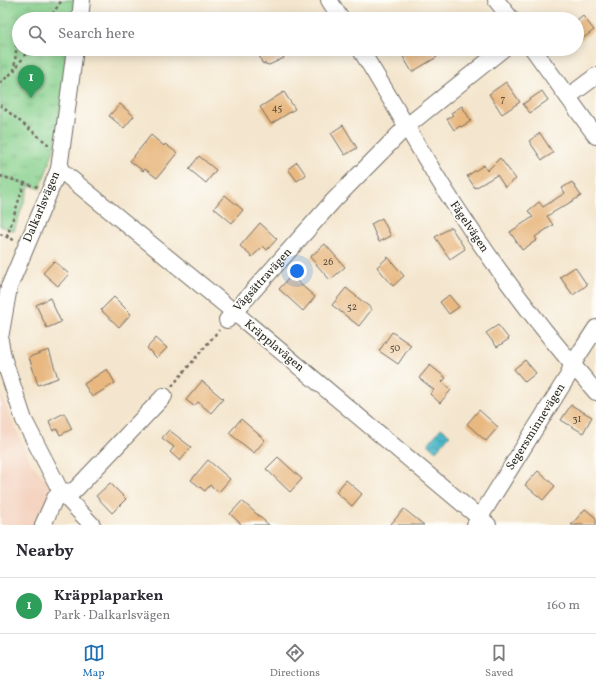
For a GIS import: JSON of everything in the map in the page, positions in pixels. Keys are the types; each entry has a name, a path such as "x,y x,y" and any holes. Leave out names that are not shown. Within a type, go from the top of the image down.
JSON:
{"street":[{"path":"81,12 82,0"},
{"path":"329,0 337,12"},
{"path":"496,0 505,12"},
{"name":"Dalkarlsvägen","path":"74,56 59,169 8,287 0,339 3,357 24,420 61,492 92,525"},
{"name":"Fågelvägen","path":"364,56 456,208 498,268 572,364 596,392"},
{"name":"Vågsättravägen","path":"230,316 334,200 406,126 494,56"},
{"path":"538,56 596,136"},
{"path":"568,97 596,76"},
{"name":"Kräpplavägen","path":"59,169 230,316 481,523"},
{"name":"Segersminnevägen","path":"481,523 568,376 572,364 596,328"},
{"path":"43,525 55,498 61,492 74,491 164,396"}],"path":[{"path":"54,12 62,0"},
{"path":"14,71 16,56"},
{"path":"0,83 14,71 24,56"},
{"path":"0,105 61,153"},
{"path":"0,176 38,188"},
{"path":"7,237 24,184"},
{"path":"0,234 16,240"},
{"name":"Vågsättravägen","path":"164,396 230,316"}],"shaded area":[{"path":"0,392 31,463 54,489 37,525 0,525"}],"green space":[{"path":"0,0 77,0 75,12 12,12 12,56 68,56 55,147 40,189 0,175"},
{"path":"0,175 30,185 14,231 0,226"}],"water":[{"path":"441,428 450,435 436,451 428,444"}],"building":[{"path":"584,17 594,30 584,38"},
{"path":"259,56 283,56 284,58 269,65 262,63"},
{"path":"403,56 436,56 437,57 412,72"},
{"path":"506,82 520,102 502,114 489,94"},
{"path":"542,91 548,100 530,113 523,104"},
{"path":"284,92 295,109 271,124 260,107"},
{"path":"120,104 134,116 124,128 109,116"},
{"path":"462,106 471,121 454,130 447,119 453,115 451,113"},
{"path":"343,125 357,148 345,155 331,133"},
{"path":"540,133 553,153 542,160 529,141"},
{"path":"151,135 164,146 165,144 177,153 157,178 145,169 143,171 130,161"},
{"path":"199,156 216,170 206,183 189,169"},
{"path":"500,158 516,179 505,187 497,175 475,188 467,176 484,165 487,171"},
{"path":"297,162 306,175 297,181 288,169"},
{"path":"572,182 581,196 547,216 553,225 535,237 537,240 522,250 510,232 533,217 528,211 539,202 543,207 565,193 562,188"},
{"path":"225,195 243,210 232,223 214,208"},
{"path":"382,218 391,236 379,242 371,224"},
{"path":"260,223 277,239 267,250 263,246 252,257 240,246"},
{"path":"451,227 465,249 450,259 435,237"},
{"path":"325,244 345,267 330,280 310,257"},
{"path":"388,257 404,276 393,286 377,267"},
{"path":"54,261 69,274 58,286 43,273"},
{"path":"575,267 587,285 573,295 560,277"},
{"path":"291,276 315,297 303,311 279,289"},
{"path":"346,288 372,309 359,326 332,305"},
{"path":"449,295 459,307 449,314 440,302"},
{"path":"114,297 131,314 119,327 101,310"},
{"path":"50,298 61,322 47,328 36,305"},
{"path":"498,325 509,339 497,347 486,333"},
{"path":"392,332 411,345 398,364 379,351"},
{"path":"156,338 167,348 157,358 147,348"},
{"path":"49,350 58,378 38,385 29,357"},
{"path":"525,360 536,373 525,382 514,369"},
{"path":"430,365 446,378 442,382 451,390 440,403 430,394 434,390 419,378"},
{"path":"107,369 115,383 92,397 84,384"},
{"path":"202,381 223,399 211,413 198,402 194,406 186,400"},
{"path":"571,405 592,417 583,433 561,420"},
{"path":"479,410 498,427 486,441 467,424"},
{"path":"64,413 72,429 60,435 57,429 53,431 49,421"},
{"path":"241,419 265,440 254,453 229,433"},
{"path":"169,430 191,447 180,461 170,452 174,447 162,438"},
{"path":"278,457 302,479 290,492 266,469"},
{"path":"208,460 230,479 219,492 210,485 205,491 191,480"},
{"path":"538,471 555,486 543,500 525,485"},
{"path":"346,480 362,494 352,506 336,492"},
{"path":"110,483 126,499 112,513 96,496"},
{"path":"242,501 269,525 242,525 230,514"},
{"path":"404,509 424,525 390,525"},
{"path":"585,509 596,518 596,525 571,525"}],"place":[{"name":"Kräpplaparken","path":"31,98"}]}
